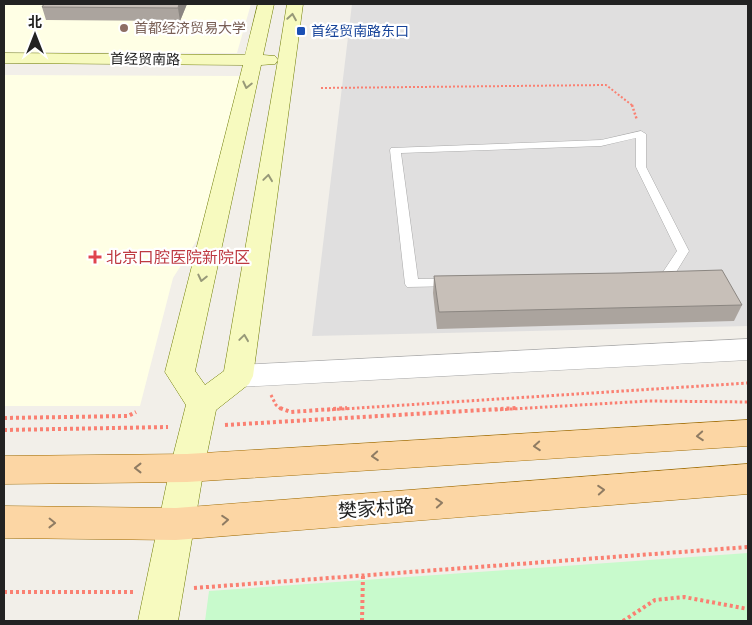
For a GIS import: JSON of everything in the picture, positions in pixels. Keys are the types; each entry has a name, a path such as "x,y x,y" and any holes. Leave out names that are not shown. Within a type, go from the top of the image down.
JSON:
{"main road":[{"path":"4,470 187,468 748,433"},
{"name":"樊家村路","path":"4,522 176,524 748,479"}],"street":[{"path":"200,415 180,372 266,4"},
{"path":"161,606 187,468 200,415 238,376 295,4"},
{"name":"首经贸南路","path":"4,58 286,60"},
{"path":"238,376 748,349"}],"lane":[{"path":"641,134 641,167 683,251 665,280 412,284 395,150 601,143 641,134"}],"path":[{"path":"321,88 606,85 632,104 641,134"},
{"path":"267,374 268,387 274,405 281,410 291,412 748,383"},
{"path":"4,430 200,415 283,424 648,401 748,402"},
{"path":"4,418 128,416 136,412"},
{"path":"4,592 121,593 161,606 363,575 748,547"},
{"path":"362,621 363,575"},
{"path":"623,621 655,600 684,597 748,609"}],"shaded area":[{"name":"首都经济贸易大学","path":"4,4 251,4 237,53 4,52"},
{"path":"352,4 748,4 748,326 312,336"},
{"name":"北京口腔医院新院区","path":"4,75 240,76 199,237 173,278 140,406 4,406"}],"green space":[{"path":"748,553 748,621 205,621 209,591"}],"building":[{"path":"44,4 179,4 178,8 42,7"},
{"path":"722,270 742,305 439,312 434,276 621,273"}],"place":[{"name":"首都经济贸易大学","path":"124,28"},
{"name":"首经贸南路东口","path":"301,31"},
{"name":"北京口腔医院新院区","path":"95,257"}]}
